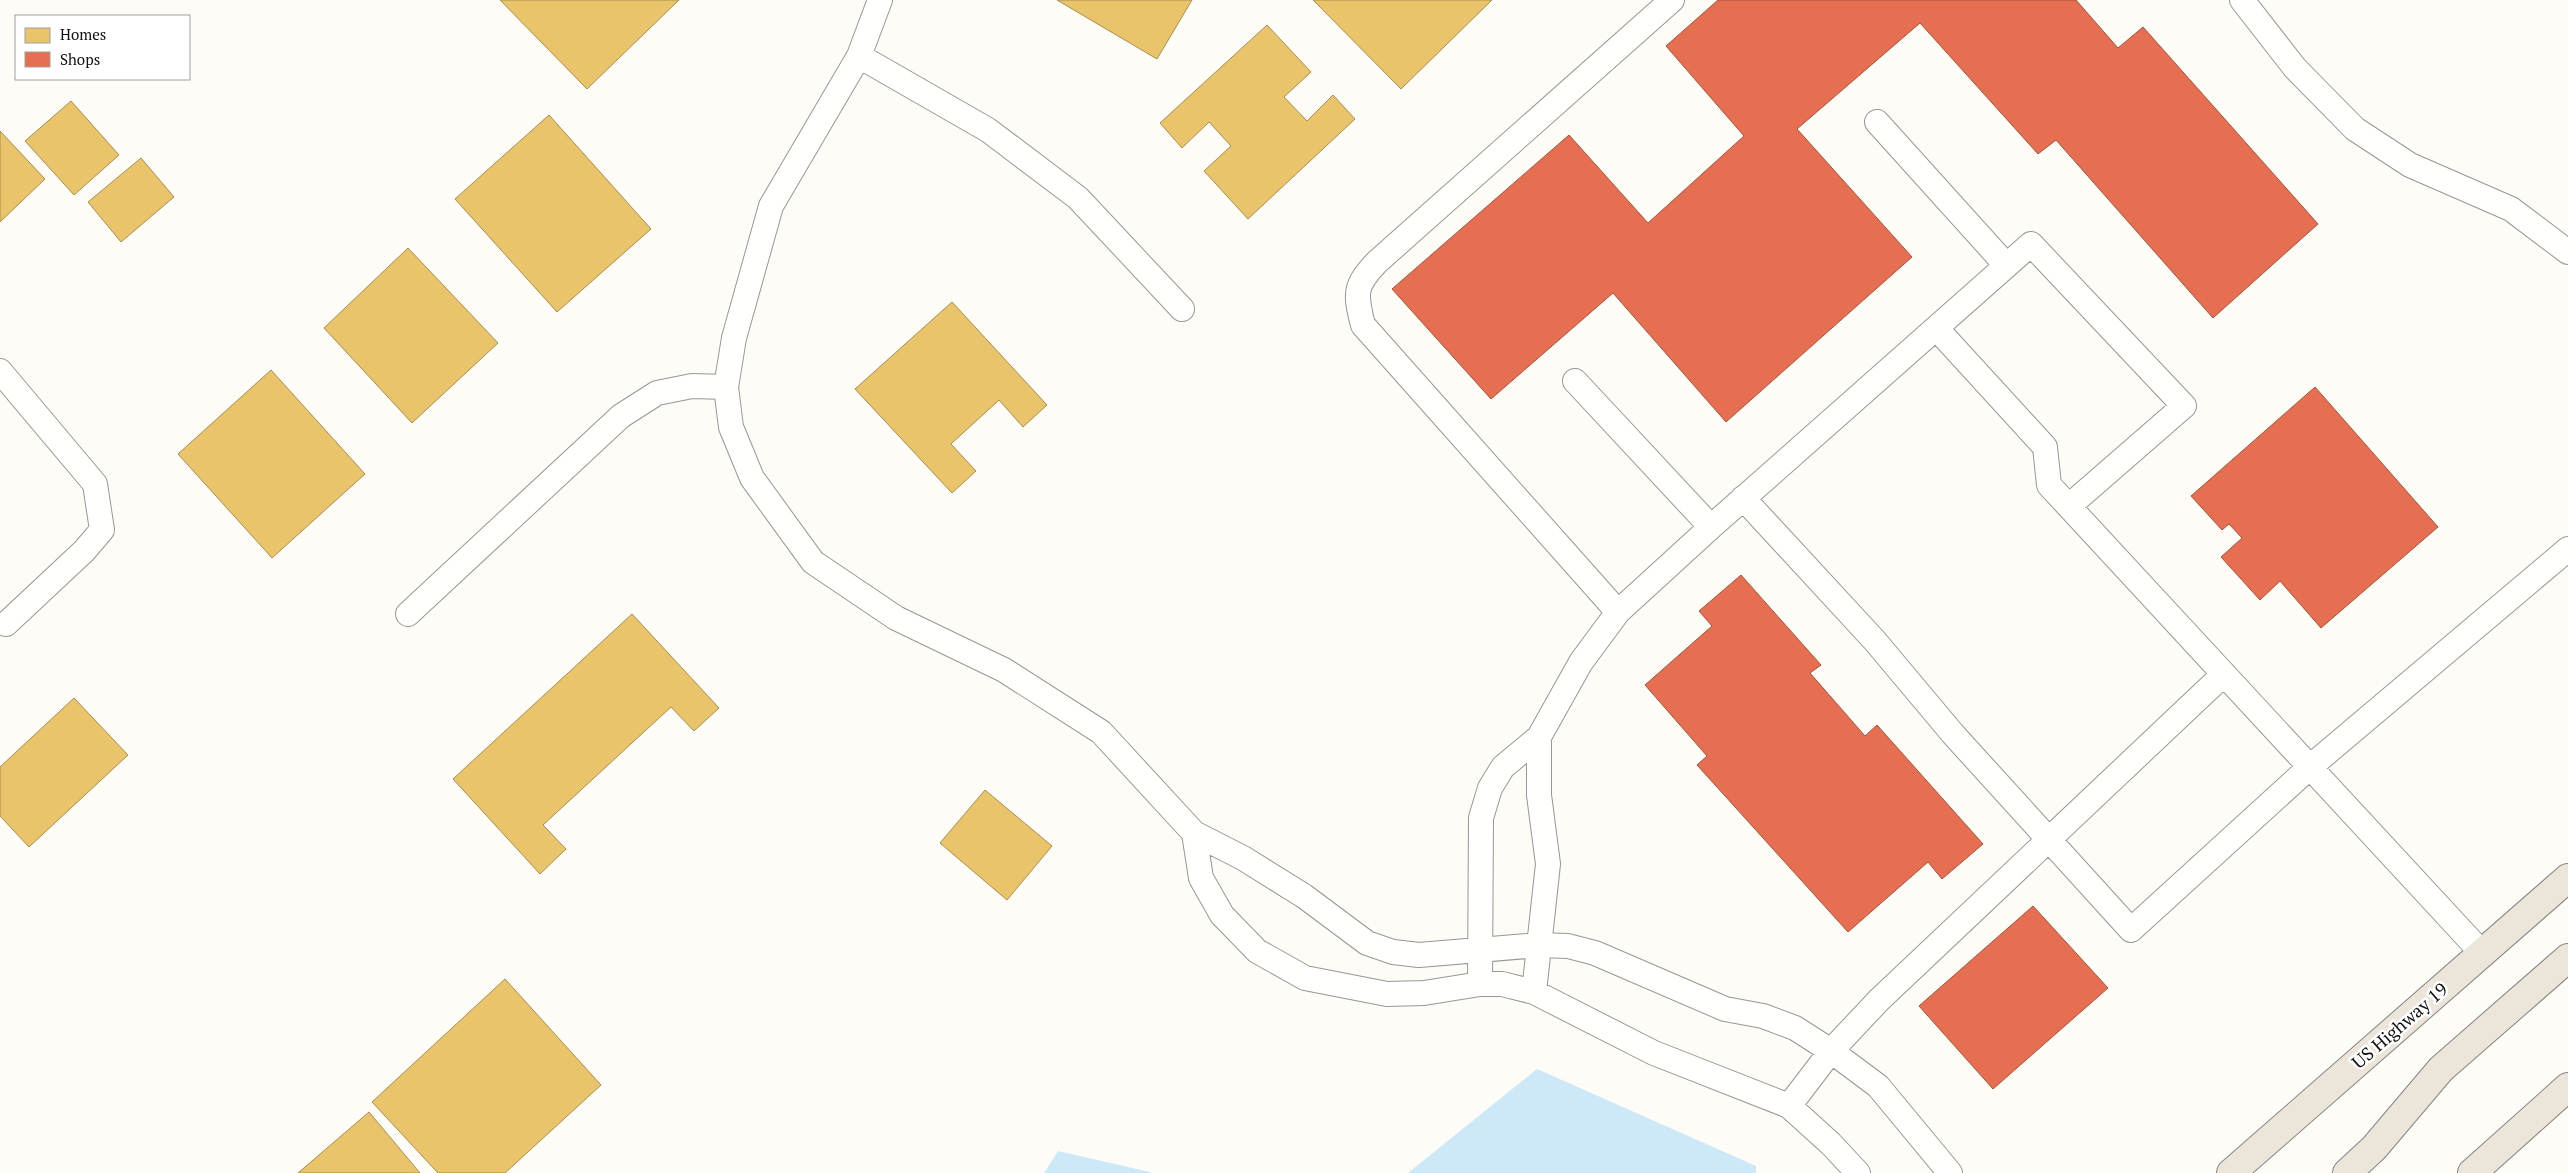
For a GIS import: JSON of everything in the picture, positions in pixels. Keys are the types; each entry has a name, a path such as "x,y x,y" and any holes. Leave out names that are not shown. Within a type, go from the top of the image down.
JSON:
{"highway":[{"name":"US Highway 19","path":"2231,1173 2568,878"},
{"path":"2347,1173 2374,1148 2441,1069 2568,958"},
{"path":"2472,1173 2568,1087"}],"lane":[{"path":"880,0 859,56 771,206 734,338 726,387 730,427 752,478 813,562 896,618 1004,670 1101,732 1194,833 1243,858 1289,887 1367,943 1393,952 1420,955 1539,944 1568,946 1595,953 1725,1009 1763,1016 1796,1028 1831,1050 1878,1086 1950,1173"},
{"path":"1618,612 1363,326 1356,297 1364,275 1377,262 1672,0"},
{"path":"2242,0 2295,68 2354,129 2410,166 2512,209 2568,252"},
{"path":"859,56 988,130 1078,198 1182,309"},
{"path":"1877,122 2006,265"},
{"path":"1480,984 1481,818 1490,788 1503,766 1539,737 1581,662 1618,612 1743,498 1937,329 2031,244 2184,406 2069,506"},
{"path":"1937,329 2045,447 2049,485 2483,954"},
{"path":"0,371 95,484 102,530 84,551 6,624"},
{"path":"1575,381 1711,527"},
{"path":"408,614 621,416 657,393 692,386 726,387"},
{"path":"1743,498 1875,641 1953,734 2131,930 2310,768 2568,549"},
{"path":"1789,1106 1831,1050 1879,1000 2224,674"},
{"path":"1534,992 1548,864 1540,795 1539,737"},
{"path":"1194,833 1202,878 1222,914 1257,951 1306,978 1388,994 1424,993 1480,984 1502,984 1534,992 1654,1053 1789,1106 1831,1144 1858,1173"}],"water":[{"path":"1537,1069 1756,1166 1756,1173 1408,1173"},
{"path":"1058,1151 1150,1172 1152,1173 1044,1173"}],"building: Homes":[{"path":"500,0 679,0 587,89"},
{"path":"1057,0 1192,0 1157,59"},
{"path":"1313,0 1492,0 1401,89"},
{"path":"1267,25 1311,72 1284,97 1307,121 1333,95 1355,119 1248,219 1204,171 1231,146 1209,122 1182,148 1160,123"},
{"path":"71,101 119,155 74,195 25,141"},
{"path":"549,115 651,229 557,312 455,199"},
{"path":"0,131 45,179 0,222"},
{"path":"141,158 174,197 121,242 88,202"},
{"path":"408,248 498,343 412,423 324,328"},
{"path":"952,302 1047,405 1023,427 999,400 951,444 976,471 952,493 855,389"},
{"path":"271,370 365,474 272,558 178,454"},
{"path":"632,614 719,708 694,731 671,707 543,825 566,849 540,874 453,779"},
{"path":"74,698 128,755 29,847 0,816 0,767"},
{"path":"985,790 1052,846 1007,900 940,843"},
{"path":"505,979 601,1085 505,1173 438,1173 372,1102"},
{"path":"369,1112 420,1173 298,1173"}],"building: Shops":[{"path":"1718,0 2076,0 2118,48 2143,27 2318,224 2213,318 2056,140 2038,154 1920,23 1797,129 1912,257 1726,422 1613,293 1491,399 1392,289 1569,135 1648,223 1744,136 1666,46"},
{"path":"2315,387 2438,527 2321,628 2280,581 2260,600 2221,557 2242,538 2229,524 2222,530 2191,496"},
{"path":"1741,575 1821,665 1810,673 1865,736 1877,725 1983,844 1942,879 1928,862 1848,932 1697,765 1707,756 1645,685 1712,626 1699,611"},
{"path":"2033,906 2108,988 1993,1089 1919,1006"}]}
